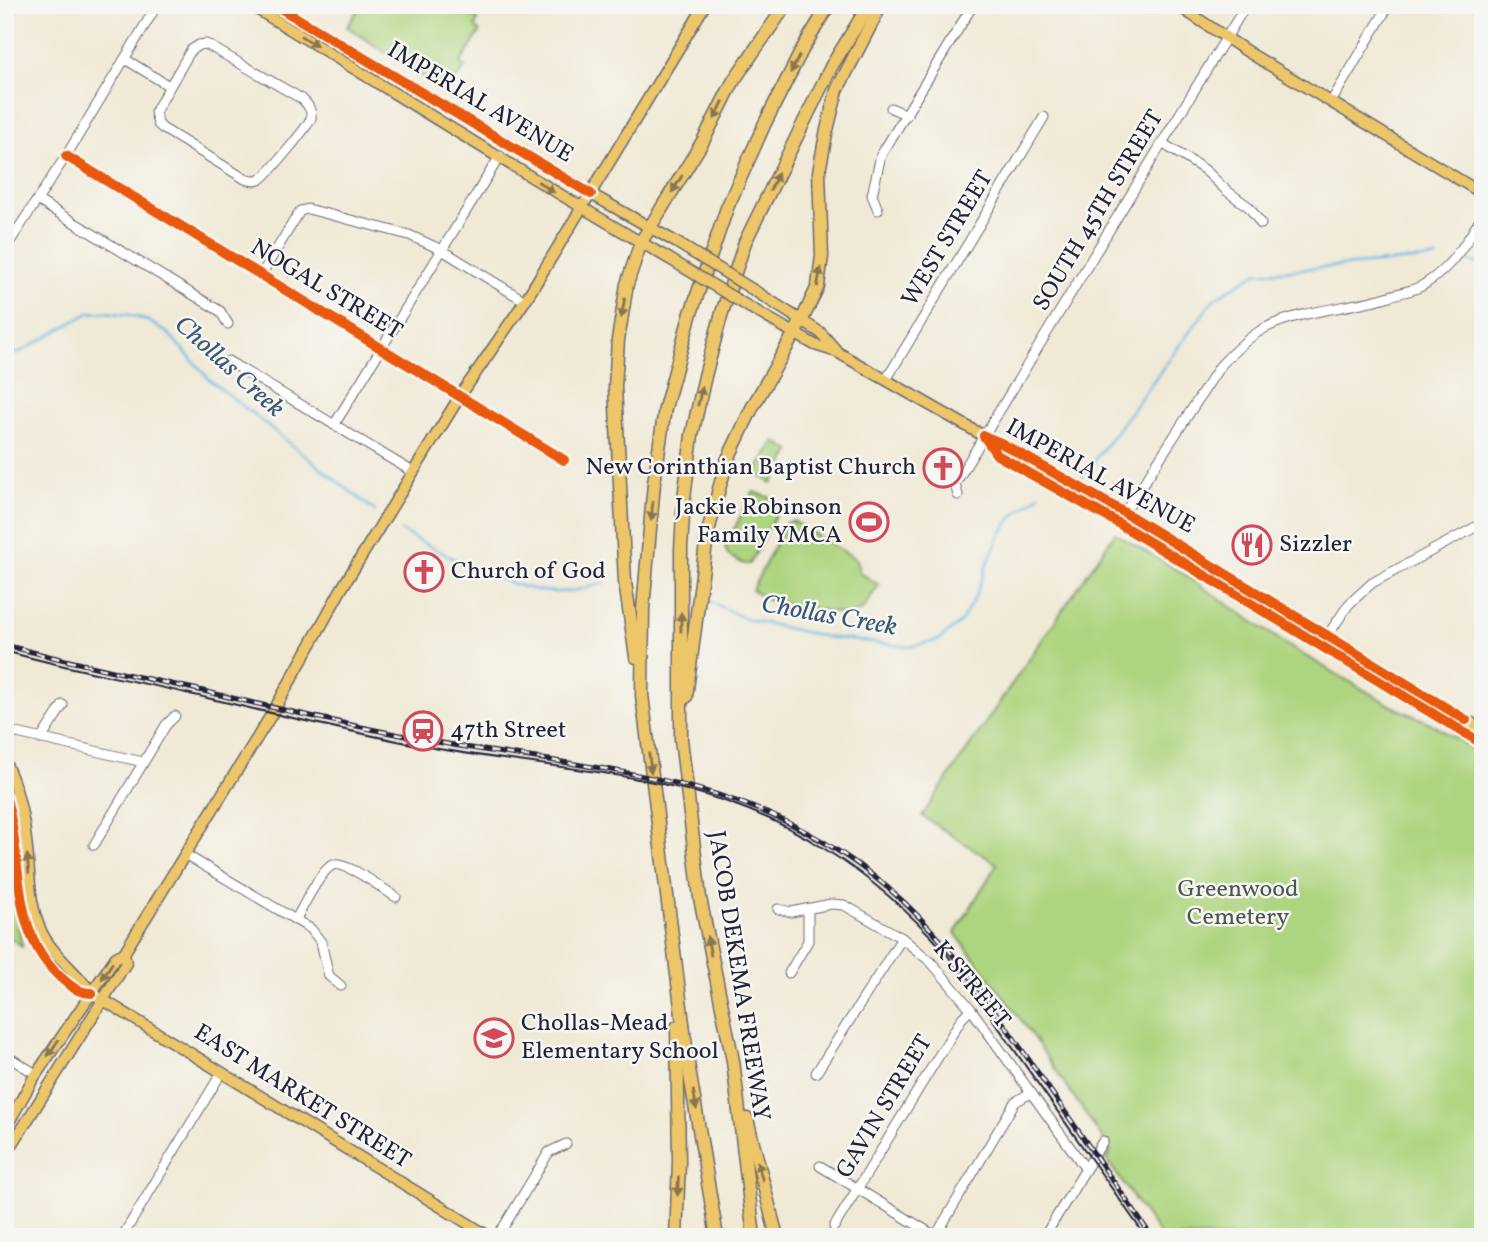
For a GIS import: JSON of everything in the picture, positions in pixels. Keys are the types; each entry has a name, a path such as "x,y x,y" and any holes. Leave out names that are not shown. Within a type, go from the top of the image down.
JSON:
{"highway":[{"path":"716,1237 688,1063 642,695 625,582 615,387 618,340 627,284 641,242 703,141 734,79 786,5"},
{"path":"642,695 643,610 654,483 665,408 690,316 727,208 797,60 829,5"},
{"name":"JACOB DEKEMA FREEWAY","path":"754,1237 733,1061 700,898 681,739 681,549 684,498 692,435 705,376 745,242 831,67 869,5"},
{"path":"681,739 707,536 719,489 727,461 747,419 818,286 821,266 819,173 826,134 837,89 881,5"},
{"path":"676,959 679,1162 676,1237"},
{"path":"733,1061 777,1237"}],"main road":[{"name":"IMPERIAL AVENUE","path":"250,5 748,307 815,345 837,352 1125,513 1483,730"},
{"name":"IMPERIAL AVENUE","path":"275,5 674,241 802,320 821,333 837,352"},
{"path":"5,1129 36,1074 116,957 124,953 186,855 273,712 342,588 460,396 525,301 705,5"},
{"path":"1177,5 1248,52 1483,194"},
{"name":"IMPERIAL AVENUE","path":"984,436 997,455 1118,523 1483,744"},
{"name":"EAST MARKET STREET","path":"5,762 19,796 30,886 41,931 57,956 92,993 489,1237"},
{"name":"EAST MARKET STREET","path":"5,796 23,913 33,941 56,974 81,993 92,993"},
{"path":"5,1156 127,963 124,953"}],"street":[{"path":"5,249 66,156 157,5"},
{"path":"878,210 872,195 881,155 973,5"},
{"name":"SOUTH 45TH STREET","path":"958,495 956,484 984,436 1245,5"},
{"path":"1331,102 1389,5"},
{"path":"199,45 212,46 302,99 309,106 312,115 309,125 265,176 258,180 246,179 162,128 155,112 169,86 191,50 199,45"},
{"path":"125,59 169,86"},
{"path":"891,108 906,114"},
{"name":"WEST STREET","path":"886,380 1044,117"},
{"path":"1162,143 1205,170 1249,207 1261,224"},
{"name":"NOGAL STREET","path":"66,156 565,460"},
{"path":"334,425 500,156"},
{"path":"37,200 220,311 228,324"},
{"path":"261,275 300,211 308,209 409,234 442,250 525,301"},
{"path":"1118,523 1220,366 1235,350 1264,329 1296,316 1373,302 1423,286 1449,264 1471,236 1483,215"},
{"path":"228,361 413,472"},
{"path":"1328,635 1349,604 1372,583 1483,523"},
{"path":"41,738 64,705"},
{"path":"94,845 143,762 174,716"},
{"path":"5,735 17,733 143,762"},
{"path":"186,855 311,929 321,942 329,976 341,986"},
{"path":"296,919 324,872 333,865 345,866 396,897"},
{"name":"K STREET","path":"778,909 791,912 831,904 844,905 902,938 931,962 971,1009 1085,1168"},
{"path":"789,973 808,941 808,909"},
{"path":"816,1073 902,938"},
{"name":"GAVIN STREET","path":"834,1227 962,1018 971,1009"},
{"path":"5,1055 36,1074"},
{"path":"122,1237 222,1072"},
{"path":"820,1166 936,1236 1015,1102 1032,1094"},
{"path":"1044,1237 1102,1140"},
{"path":"495,1237 550,1152 566,1144"}],"green space":[{"path":"361,5 444,5 460,15 463,11 478,20 475,26 480,32 460,64 465,67 450,89 444,85 441,89 347,27"},
{"path":"775,441 791,451 772,483 755,473"},
{"path":"754,492 774,499 778,510 750,564 744,564 729,556 725,548"},
{"path":"793,521 856,559 860,573 879,585 862,610 847,615 767,600 752,590 786,523"},
{"name":"Greenwood Cemetery","path":"1115,533 1182,573 1290,647 1483,755 1483,1237 1161,1237 1106,1159 1111,1151 1022,1021 955,933 997,864 922,816"},
{"path":"5,857 22,946 5,935"}],"waterway":[{"path":"1083,476 1214,299 1256,273 1437,258"},
{"path":"1463,260 1483,265"},
{"name":"Chollas Creek","path":"5,357 22,351 89,313 130,315 148,321 169,334 210,380 375,511"},
{"name":"Chollas Creek","path":"705,599 746,619 826,637 909,647 939,640 961,622 976,595 1001,533 1015,514 1040,495"},
{"path":"401,531 475,569 535,590 565,592 605,583"}],"tram line":[{"path":"5,651 403,742 645,780 714,798 789,828 857,871 918,923 946,953 1146,1237"}],"railway":[{"path":"5,645 369,729 668,781 725,797 780,819 835,849 888,888 928,926 980,990 1152,1237"}],"cycle path":[{"path":"275,5 591,194"},
{"path":"66,156 564,460"},
{"path":"984,436 997,455 1118,523 1483,744"},
{"path":"984,436 1125,513 1466,720"},
{"path":"5,796 11,819 20,891 32,936 43,957 59,976 74,988 92,993"}],"place":[{"name":"New Corinthian Baptist Church","path":"943,468"},
{"name":"Jackie Robinson Family YMCA","path":"869,522"},
{"name":"Sizzler","path":"1252,545"},
{"name":"Church of God","path":"424,572"},
{"name":"47th Street","path":"423,731"},
{"name":"Chollas-Mead Elementary School","path":"494,1038"}]}
